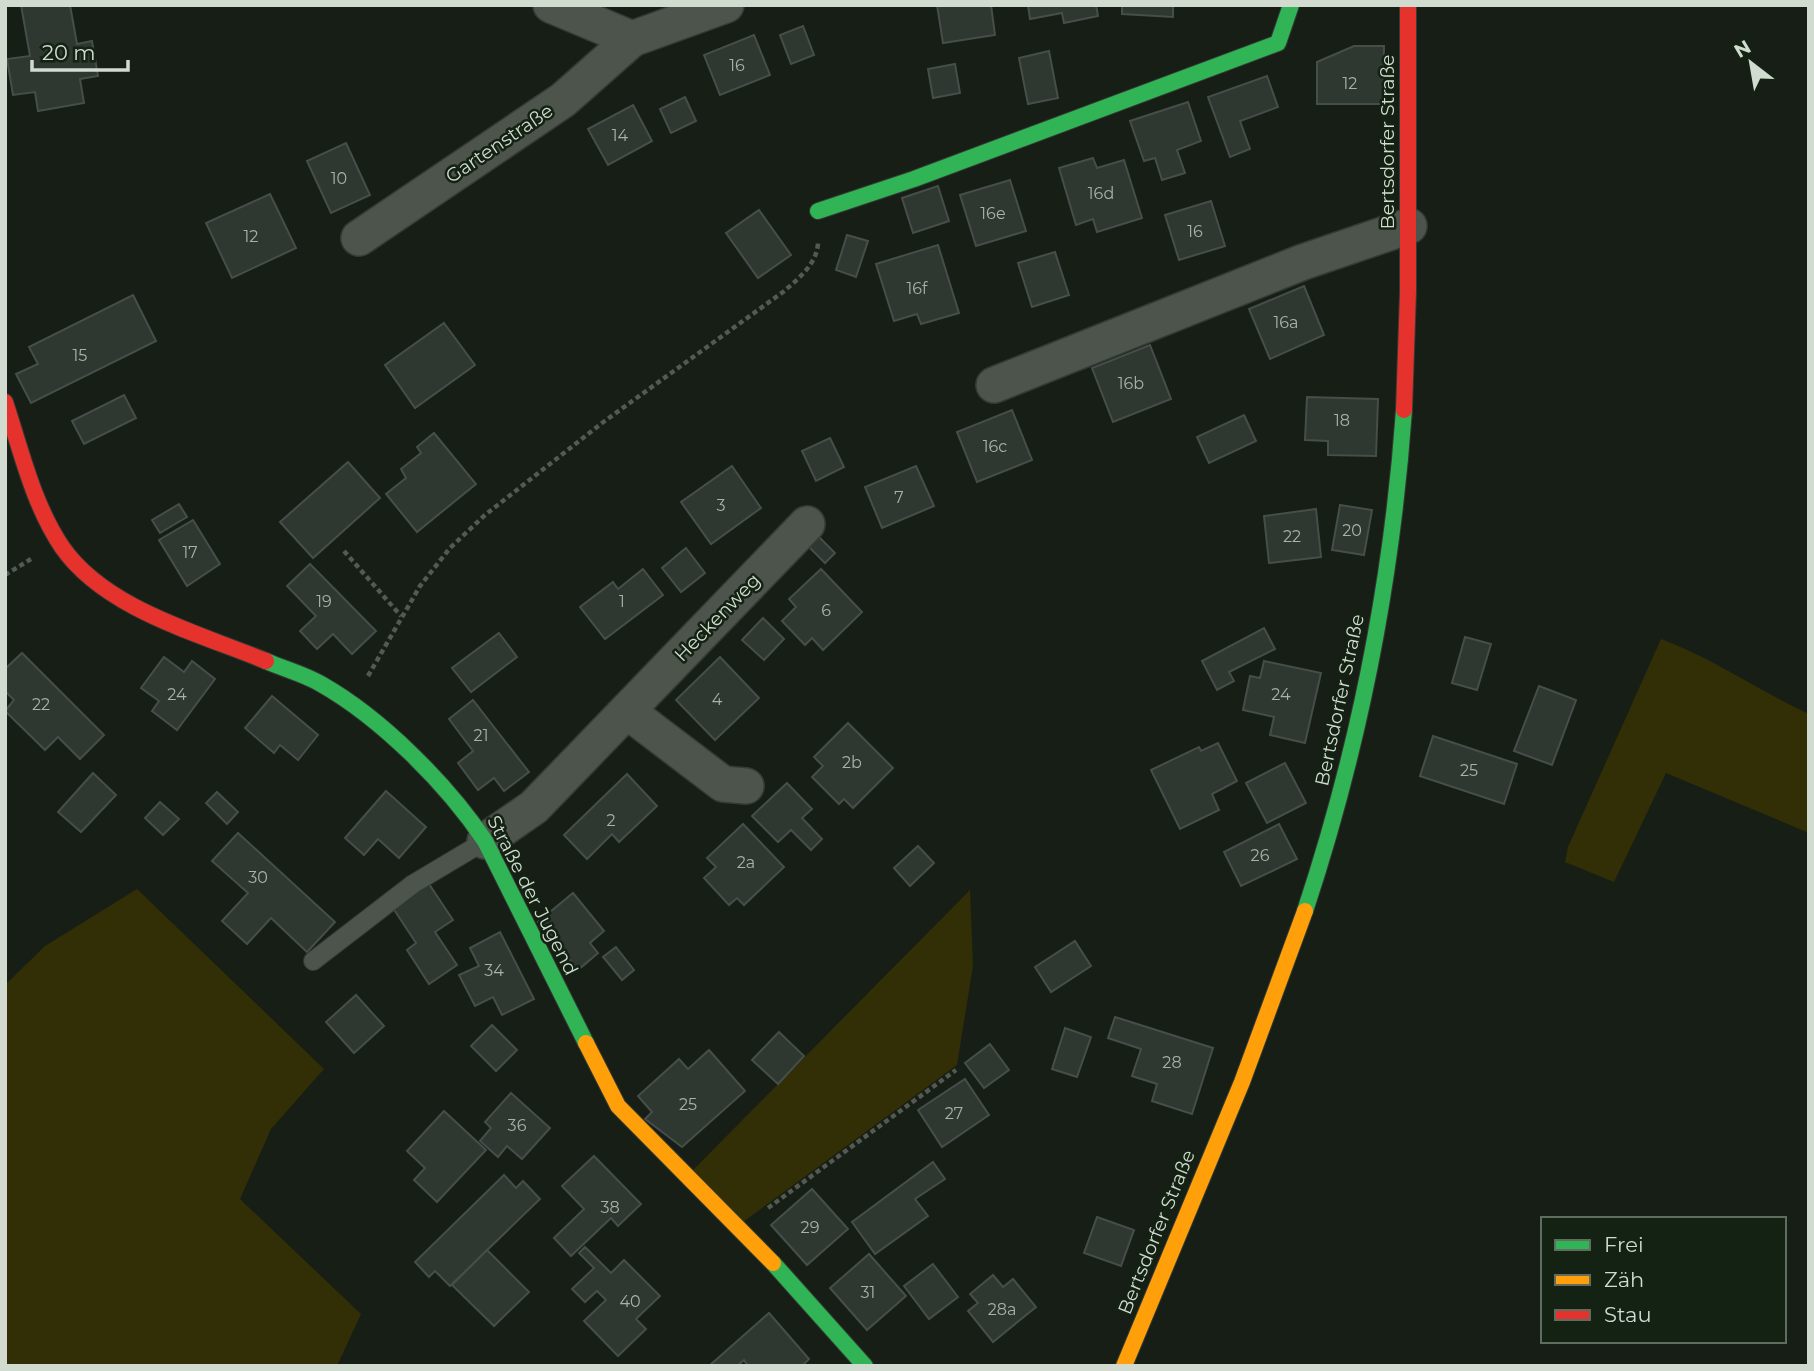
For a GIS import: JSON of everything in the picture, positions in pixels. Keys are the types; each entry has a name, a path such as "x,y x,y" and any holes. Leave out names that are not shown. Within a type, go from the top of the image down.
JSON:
{"street":[{"path":"551,5 632,39"},
{"name":"Gartenstraße","path":"359,238 563,100 632,39 726,5"},
{"path":"818,211 915,180 1278,43 1291,5"},
{"name":"Bertsdorfer Straße","path":"1124,1366 1279,986 1311,898 1342,788 1370,664 1395,507 1404,383 1409,226 1408,5"},
{"path":"993,385 1303,262 1409,226"},
{"name":"Straße der Jugend","path":"5,402 49,526 69,560 86,577 109,595 321,684 353,705 416,760 468,815 485,841 618,1106 790,1280 865,1366"},
{"name":"Heckenweg","path":"485,841 534,807 807,524"},
{"path":"626,711 723,784 746,786"}],"lane":[{"path":"313,961 413,884 485,841"}],"path":[{"path":"353,705 401,616 450,548 485,515 602,423 803,275 818,252 818,211"},
{"path":"344,551 401,616"},
{"path":"740,1229 956,1070"}],"shaded area":[{"path":"1661,639 1809,714 1809,833 1666,773 1614,882 1565,862 1568,847"},
{"path":"137,889 324,1069 271,1129 240,1199 361,1314 337,1366 5,1366 5,985 45,946"},
{"path":"970,890 973,966 957,1065 739,1225 689,1174"}],"building":[{"path":"21,5 70,5 77,44 92,41 98,76 80,79 84,103 38,111 35,92 13,95 7,59 30,56"},
{"path":"937,5 991,5 995,35 943,43"},
{"path":"1028,5 1096,5 1098,16 1064,23 1062,13 1030,19"},
{"path":"1122,5 1173,5 1173,17 1122,14"},
{"path":"803,26 814,55 791,64 780,35"},
{"path":"754,35 770,75 720,95 704,55"},
{"path":"1354,46 1384,46 1383,104 1317,104 1317,62"},
{"path":"1049,51 1058,98 1028,104 1019,58"},
{"path":"955,64 960,93 933,98 928,69"},
{"path":"1267,76 1278,107 1240,121 1250,149 1230,157 1208,97"},
{"path":"685,97 696,121 671,133 660,109"},
{"path":"1188,102 1201,141 1177,150 1185,173 1162,180 1155,158 1144,161 1130,121"},
{"path":"633,105 652,141 608,165 588,129"},
{"path":"346,143 370,195 331,213 307,161"},
{"path":"1093,158 1097,168 1124,160 1142,218 1097,232 1093,219 1076,225 1059,168"},
{"path":"1010,180 1026,231 976,246 960,195"},
{"path":"938,186 949,221 913,233 902,198"},
{"path":"270,194 296,248 232,278 206,223"},
{"path":"1211,201 1225,246 1179,260 1165,215"},
{"path":"759,210 791,255 758,278 726,233"},
{"path":"847,235 868,241 856,277 836,270"},
{"path":"938,245 959,313 921,324 917,314 894,321 876,264"},
{"path":"1055,252 1069,295 1032,307 1018,263"},
{"path":"1304,286 1324,335 1270,359 1249,309"},
{"path":"133,295 156,341 31,403 16,374 38,364 29,347"},
{"path":"444,323 475,365 415,408 385,365"},
{"path":"1150,345 1171,399 1113,422 1092,368"},
{"path":"124,395 136,418 84,444 72,421"},
{"path":"1307,397 1378,399 1376,456 1328,455 1328,441 1305,440"},
{"path":"1012,410 1032,460 977,482 957,432"},
{"path":"1244,415 1256,441 1209,463 1197,437"},
{"path":"434,433 476,484 417,532 386,494 406,478 401,469 421,453 417,447"},
{"path":"830,438 844,467 816,481 802,451"},
{"path":"348,462 380,498 313,558 280,522"},
{"path":"732,466 761,508 711,544 681,502"},
{"path":"916,466 934,506 882,528 865,487"},
{"path":"179,504 187,517 160,533 152,520"},
{"path":"1340,505 1372,510 1364,555 1332,550"},
{"path":"1316,509 1321,557 1269,563 1264,516"},
{"path":"193,520 220,564 187,586 159,540"},
{"path":"818,536 835,553 825,563 808,546"},
{"path":"686,548 705,573 681,592 662,568"},
{"path":"310,564 376,631 352,654 333,634 317,649 300,631 316,616 287,586"},
{"path":"643,569 663,595 605,639 580,607 613,582 618,589"},
{"path":"821,569 862,612 823,650 812,638 805,645 782,621 796,607 789,599"},
{"path":"763,618 784,639 764,660 742,640"},
{"path":"1264,628 1275,649 1229,672 1234,681 1217,690 1202,661"},
{"path":"499,633 517,657 471,692 452,668"},
{"path":"1465,637 1491,644 1477,690 1452,683"},
{"path":"22,653 104,735 80,759 58,737 45,750 5,711 14,700 5,691 5,669"},
{"path":"164,657 184,672 192,661 215,679 177,730 152,711 159,701 141,688"},
{"path":"720,657 759,698 715,740 676,700"},
{"path":"1264,661 1321,673 1305,743 1270,735 1274,717 1243,710 1250,676 1260,678"},
{"path":"1539,686 1576,700 1552,765 1514,751"},
{"path":"272,696 318,735 298,760 280,745 274,753 245,728"},
{"path":"473,700 529,772 504,791 494,778 478,790 458,763 473,751 449,719"},
{"path":"848,723 893,768 853,808 844,799 839,804 812,777 823,766 814,757"},
{"path":"1433,736 1517,764 1504,804 1420,776"},
{"path":"1218,743 1237,781 1212,794 1219,810 1180,829 1151,770 1199,747 1201,751"},
{"path":"1285,763 1306,803 1267,823 1246,783"},
{"path":"93,773 116,795 81,832 58,812"},
{"path":"627,774 657,806 619,842 612,834 587,859 564,835"},
{"path":"787,783 812,809 802,818 822,839 811,850 791,830 778,842 752,816"},
{"path":"386,791 426,827 399,858 378,839 364,855 345,838"},
{"path":"217,792 238,812 227,824 206,803"},
{"path":"160,802 179,819 163,835 145,818"},
{"path":"743,824 784,867 744,905 737,898 729,905 704,878 716,867 707,858"},
{"path":"1279,824 1297,859 1241,886 1224,852"},
{"path":"238,833 335,922 307,952 271,918 247,944 222,921 248,893 212,861"},
{"path":"918,846 934,863 910,886 894,868"},
{"path":"429,884 453,920 435,932 457,965 429,984 407,950 416,943 393,908"},
{"path":"573,893 604,931 590,943 598,953 578,970 538,922"},
{"path":"500,932 534,999 502,1015 493,997 475,1006 459,975 479,966 470,948"},
{"path":"1075,941 1091,966 1051,992 1035,967"},
{"path":"616,947 634,970 622,980 603,957"},
{"path":"356,995 384,1026 354,1053 326,1022"},
{"path":"1115,1017 1213,1048 1192,1114 1152,1101 1157,1084 1132,1076 1141,1049 1108,1038"},
{"path":"492,1025 517,1050 496,1071 471,1046"},
{"path":"1065,1028 1091,1037 1077,1077 1052,1069"},
{"path":"779,1032 804,1056 778,1084 752,1060"},
{"path":"990,1044 1009,1070 984,1088 965,1063"},
{"path":"709,1050 745,1091 682,1147 645,1119 652,1112 638,1096 679,1059 688,1069"},
{"path":"965,1079 989,1115 942,1147 918,1110"},
{"path":"511,1093 550,1128 522,1159 507,1146 498,1157 480,1141 491,1128 485,1122"},
{"path":"444,1111 486,1150 437,1202 414,1180 425,1168 407,1151"},
{"path":"594,1156 641,1204 618,1226 611,1218 571,1256 554,1238 584,1209 562,1186"},
{"path":"933,1162 945,1179 915,1199 928,1216 875,1254 852,1222"},
{"path":"504,1175 516,1188 523,1181 540,1199 450,1286 435,1271 429,1277 415,1262"},
{"path":"812,1189 848,1229 807,1265 771,1225"},
{"path":"1097,1217 1134,1230 1121,1266 1084,1253"},
{"path":"585,1247 611,1273 624,1260 660,1296 636,1319 646,1329 618,1356 584,1321 606,1300 597,1291 585,1302 572,1289 594,1268 579,1253"},
{"path":"487,1250 529,1292 494,1326 452,1285"},
{"path":"869,1254 906,1296 867,1330 830,1288"},
{"path":"933,1264 958,1297 929,1319 904,1286"},
{"path":"993,1275 1003,1287 1013,1279 1036,1307 993,1342 968,1311 978,1303 970,1294"},
{"path":"769,1313 809,1359 802,1366 748,1366 744,1360 737,1366 709,1366"}],"traffic: fast":[{"path":"818,211 914,179 1278,43 1291,5"},
{"path":"1305,911 1342,788 1370,664 1391,538 1404,410"},
{"path":"266,661 314,680 344,698 411,754 452,797 485,841 586,1043"},
{"path":"773,1263 865,1366"}],"traffic: slow":[{"path":"1124,1366 1242,1082 1305,911"},
{"path":"586,1043 618,1106 773,1263"}],"traffic: jam":[{"path":"1404,410 1408,292 1408,5"},
{"path":"5,402 43,513 62,547 80,569 102,587 155,617 266,661"}]}
